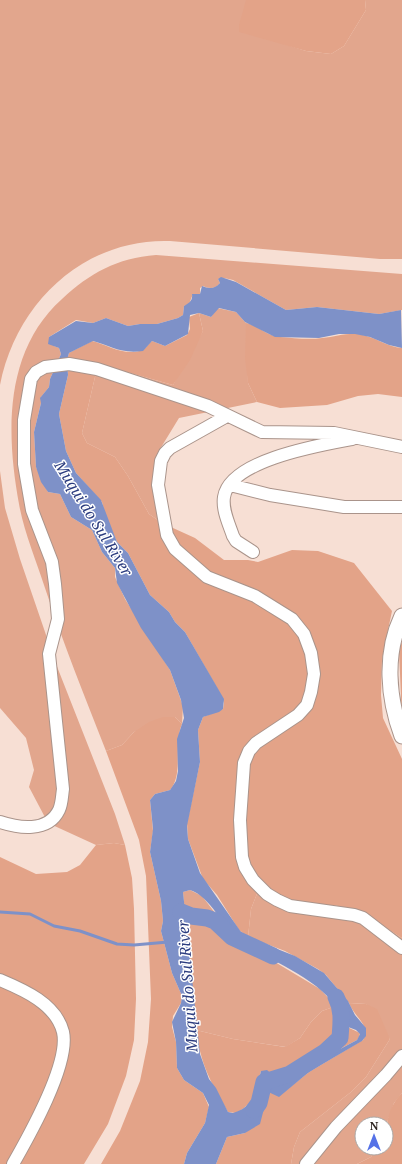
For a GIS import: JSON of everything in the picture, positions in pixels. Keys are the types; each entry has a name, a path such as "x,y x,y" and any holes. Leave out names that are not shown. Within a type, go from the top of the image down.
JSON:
{"main road":[{"path":"402,616 396,627 389,671 392,700 402,736"}],"street":[{"path":"0,822 24,828 42,824 54,817 59,810 63,789 49,654 50,644 56,633 58,609 52,562 32,510 24,464 24,420 31,380 36,372 51,366 69,364 104,371 208,406 262,432 334,433 402,447"},
{"path":"227,416 170,448 165,453 158,485 167,534 175,549 207,577 255,596 292,618 304,634 311,653 314,674 307,705 298,715 256,743 249,750 244,763 240,820 242,857 245,867 252,880 267,894 277,900 290,906 354,915 363,918 402,948"},
{"path":"253,552 236,540 233,536 223,502 230,485 244,471 272,458 357,438"},
{"path":"230,485 270,495 344,507 402,507"},
{"path":"0,980 18,987 40,1000 53,1013 63,1033 64,1046 55,1080 25,1143 13,1164"},
{"path":"306,1164 336,1127 386,1076 402,1056"}],"shaded area":[{"path":"0,0 246,0 246,3 275,41 306,51 331,54 344,46 366,10 365,0 402,0 402,259 380,259 170,241 139,243 109,251 83,264 59,281 38,303 21,327 8,355 0,385"},
{"path":"246,0 365,0 366,10 344,46 331,54 306,51 239,32 239,25"},
{"path":"156,255 402,274 402,310 379,314 317,307 286,310 233,280 224,278 218,279 220,283 216,286 208,288 203,286 200,288 200,294 193,294 189,304 184,306 183,315 178,318 157,324 128,326 106,318 93,323 76,320 49,337 54,346 59,348 61,354 50,379 49,387 41,397 34,432 36,467 48,492 60,494 71,517 92,530 102,552 115,568 115,577 125,599 170,670 183,706 182,724 175,717 134,732 122,745 106,751 59,629 30,546 21,514 12,449 14,394 19,368 29,343 43,320 62,299 94,274 105,268 129,259"},
{"path":"217,308 236,312 246,323 248,383 257,402 179,418 157,454 162,523 149,514 128,476 115,457 87,443 82,433 98,364 173,385 203,331 199,313 211,317"},
{"path":"199,313 203,331 190,360 173,385 98,364 82,433 87,443 115,457 128,476 149,514 162,523 195,538 224,560 248,560 258,562 292,550 318,551 354,563 392,611 382,659 381,695 383,718 402,759 402,938 361,912 334,905 321,907 292,901 260,886 251,909 248,937 239,930 217,895 203,879 188,839 187,823 200,762 198,730 203,717 223,709 224,703 221,695 185,632 175,622 169,612 150,595 128,553 117,542 105,514 102,502 76,473 66,451 59,414 68,375 67,360 69,353 92,341 118,350 131,352 144,349 152,341 165,346 187,335 190,329 189,317"},
{"path":"246,323 271,335 280,337 312,339 358,334 370,337 391,346 402,348 402,397 378,394 358,396 327,405 280,408 257,402 248,383 245,359"},
{"path":"0,471 5,508 20,559 56,664 115,814 125,845 114,843 96,845 48,823 29,787 34,770 26,738 0,708"},
{"path":"402,641 402,719 399,651"},
{"path":"163,717 175,717 182,724 178,741 178,768 177,776 170,790 155,794 150,800 153,831 150,852 161,901 163,921 161,931 172,973 182,996 181,1003 173,1016 172,1027 176,1042 177,1068 184,1080 203,1093 209,1107 205,1123 187,1153 184,1164 101,1164 120,1131 140,1081 148,1042 151,999 146,876 139,840 106,751 122,745 134,732 149,722"},
{"path":"114,843 125,845 132,878 134,909 136,999 134,1040 126,1076 108,1124 84,1164 0,1164 0,857 36,874 67,872 80,865 96,845"},
{"path":"260,886 321,907 334,905 361,912 402,938 402,1093 394,1103 389,1116 354,1116 354,1156 372,1156 357,1164 291,1164 294,1147 300,1132 351,1092 366,1077 390,1039 366,1004 349,1003 326,975 318,969 285,951 248,937 251,909"},
{"path":"190,890 202,896 238,940 320,989 336,1006 322,1011 311,1022 300,1038 286,1047 233,1039 196,1030 183,892"},
{"path":"349,1003 366,1004 377,1009 390,1039 366,1077 351,1092 300,1132 294,1147 291,1164 216,1164 227,1137 245,1133 262,1088 279,1096 309,1072 363,1040 365,1035 364,1026"},
{"path":"336,1006 341,1014 343,1025 360,1033 357,1040 281,1080 261,1071 252,1100 243,1109 236,1113 228,1112 207,1072 196,1030 233,1039 285,1047 300,1038 311,1022 322,1011"},
{"path":"402,1093 402,1164 357,1164 372,1156 394,1156 394,1116 389,1116 397,1099"}],"water":[{"path":"221,277 236,282 286,310 317,307 379,314 401,310 402,348 389,345 370,337 355,334 339,334 319,338 275,337 245,322 236,312 219,308 211,317 199,313 190,315 188,334 165,346 152,341 143,351 135,352 116,349 93,341 69,353 67,360 68,375 59,414 66,451 76,473 101,500 117,542 128,553 150,595 169,612 175,622 185,632 224,699 223,709 219,712 203,717 198,730 200,762 187,826 188,839 200,873 241,932 252,939 295,956 324,973 348,1001 355,1015 366,1028 366,1036 362,1041 309,1072 279,1097 262,1089 267,1097 260,1124 245,1133 227,1137 216,1164 184,1164 187,1153 205,1123 209,1105 203,1093 184,1080 177,1068 176,1042 172,1022 181,1003 182,996 172,973 161,931 163,921 161,901 150,852 153,829 150,800 155,794 170,790 176,781 178,771 177,739 184,718 181,700 170,670 141,628 117,583 115,568 102,552 92,530 71,517 60,494 48,492 41,482 36,467 34,432 41,403 40,398 49,387 50,379 61,354 59,348 48,344 49,337 76,321 93,323 106,318 128,326 157,324 178,318 183,315 184,306 191,300 192,294 200,294 202,286 209,288 216,286 220,283 218,279","holes":["190,890 210,905 233,934 241,941 294,971 320,989 331,1000 339,1012 343,1025 356,1030 360,1034 357,1040 282,1080 277,1079 267,1070 261,1071 256,1091 250,1102 240,1110 233,1113 228,1112 216,1088 209,1079 200,1054 183,892"]}],"waterway":[{"path":"0,912 30,914 54,926 80,931 117,944 134,945 168,942"},
{"name":"Muqui do Sul River","path":"181,912 191,916 207,918 215,921 232,937 273,956"},
{"name":"Muqui do Sul River","path":"254,1110 259,1103 264,1082 290,1074 325,1052 340,1038 341,1012 336,997"}]}
